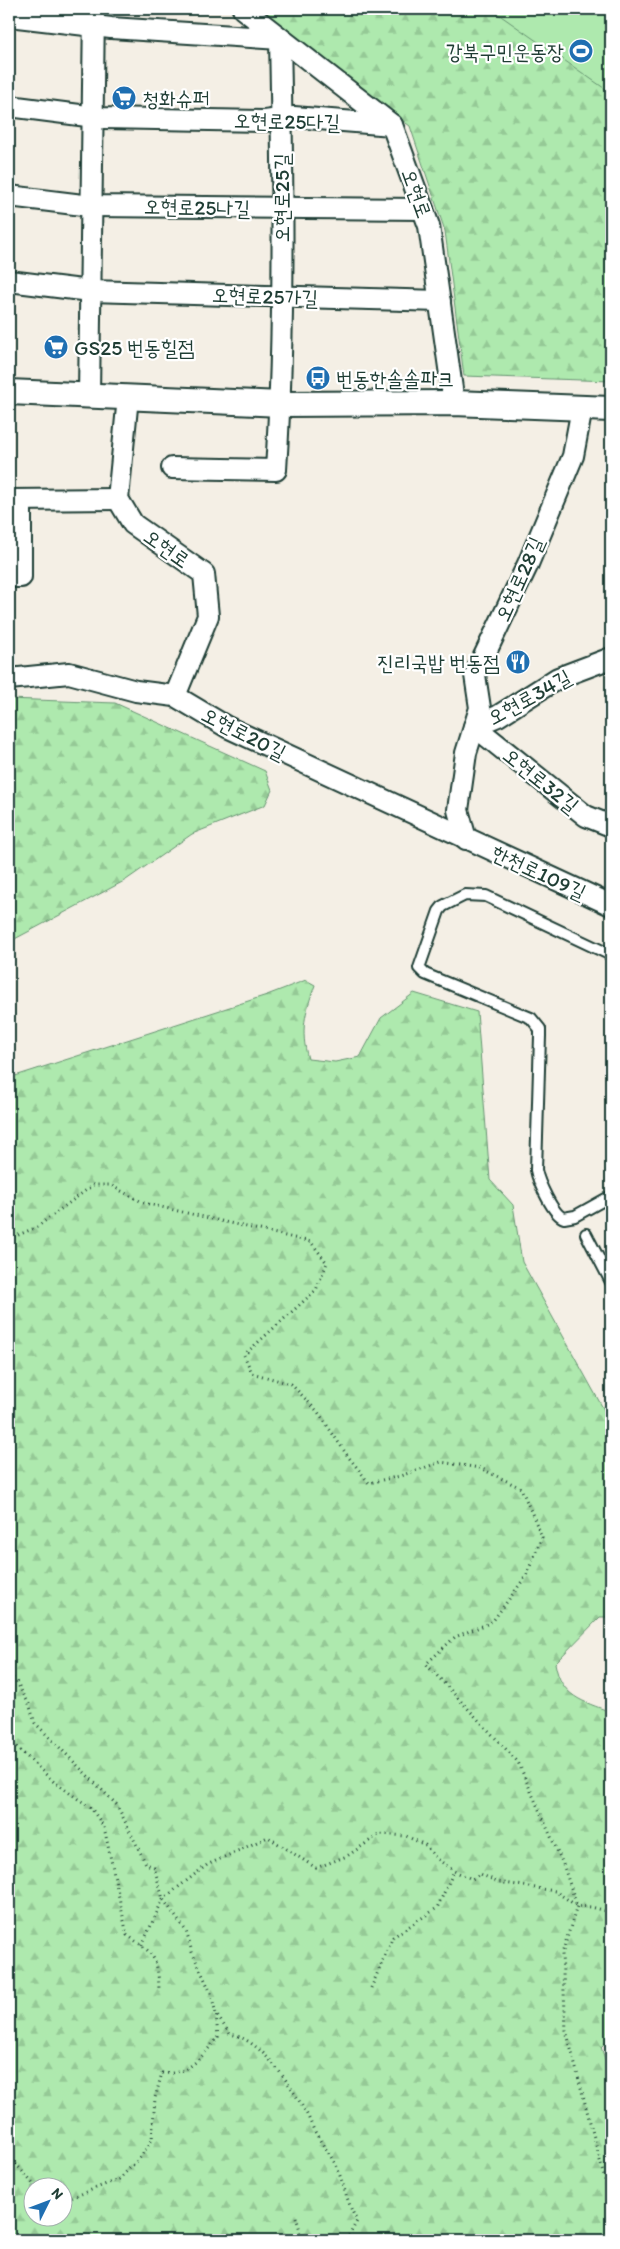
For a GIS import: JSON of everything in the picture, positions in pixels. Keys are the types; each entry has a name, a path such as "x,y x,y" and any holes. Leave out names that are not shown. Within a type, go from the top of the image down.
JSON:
{"street":[{"path":"243,9 392,125"},
{"path":"9,16 94,18 280,39"},
{"path":"89,395 94,18"},
{"name":"오현로25길","path":"280,39 282,118 280,404"},
{"name":"오현로25다길","path":"9,106 92,117 265,121 294,117 392,125"},
{"name":"오현로","path":"392,125 429,226 454,404"},
{"name":"오현로25나길","path":"9,196 92,206 423,209"},
{"name":"오현로25가길","path":"9,281 90,291 440,301"},
{"path":"9,392 280,404 454,404 611,409"},
{"path":"9,577 21,577 15,500 118,499 128,397"},
{"path":"172,468 276,470 280,404"},
{"name":"오현로28길","path":"466,839 458,810 466,753 480,708 475,675 528,564 573,456 582,408"},
{"name":"오현로","path":"118,499 133,524 204,574 208,616 174,696"},
{"name":"오현로34길","path":"474,726 498,716 558,678 611,658"},
{"name":"오현로20길","path":"9,679 69,674 136,691 174,696 227,727 466,839"},
{"name":"오현로32길","path":"474,726 586,816 611,826"},
{"name":"한천로109길","path":"466,839 611,906"}],"lane":[{"path":"611,955 486,896 473,894 449,902 438,911 419,968 425,974 532,1018 536,1022 540,1036 536,1170 540,1182 556,1213 564,1218 574,1216 611,1196"},
{"path":"586,1234 611,1282"}],"path":[{"path":"9,1239 37,1227 93,1185 110,1185 144,1202 312,1242 327,1264 316,1290 244,1355 252,1372 291,1384 318,1412 347,1456 369,1483 400,1476 441,1462 480,1468 521,1488 542,1537 526,1576 492,1622 456,1637 426,1664 518,1762 563,1864 577,1906 562,1954 566,2030 611,2203"},
{"path":"9,1675 16,1681 29,1704 35,1723 117,1805 142,1858 146,1864 154,1868 163,1899 186,1930 192,1952 211,1993 216,2014 218,2037 200,2057 184,2071 174,2074 162,2073 155,2098 152,2140 139,2159 119,2178 72,2198"},
{"path":"9,1740 54,1782 91,1808 104,1827 127,1935 151,1951 158,1974 159,1989"},
{"path":"142,1945 163,1899 207,1865 268,1837 316,1868 347,1856 380,1834 406,1836 425,1845 436,1858 454,1871 472,1879 480,1874 498,1882 555,1891 577,1906 611,1912"},
{"path":"371,1988 393,1938 437,1908 454,1871"},
{"path":"216,2014 230,2034 242,2036 252,2042 267,2058 306,2112 316,2134 331,2157 337,2169 347,2203 357,2221 350,2234 341,2240"},
{"path":"9,2156 26,2176"},
{"path":"296,2217 303,2240"},
{"path":"191,2240 192,2237 226,2240"}],"green space":[{"path":"259,9 611,9 611,381 464,376 445,231 410,126 309,52"},
{"name":"강북구민운동장","path":"491,9 611,9 611,93"},
{"path":"9,699 115,703 265,771 272,790 265,805 192,834 126,880 9,942"},
{"path":"306,980 315,985 304,1030 308,1059 335,1062 360,1057 381,1018 414,993 477,1012 490,1180 513,1205 522,1262 609,1419 611,1418 611,1617 600,1617 555,1663 562,1683 568,1691 582,1701 611,1712 611,2037 601,2047 611,2077 611,2240 9,2240 9,1078 267,995"}],"place":[{"name":"강북구민운동장","path":"581,51"},
{"name":"청화슈퍼","path":"124,98"},
{"name":"GS25 번동힐점","path":"56,347"},
{"name":"번동한솔솔파크","path":"318,378"},
{"name":"진리국밥 번동점","path":"518,662"}]}
